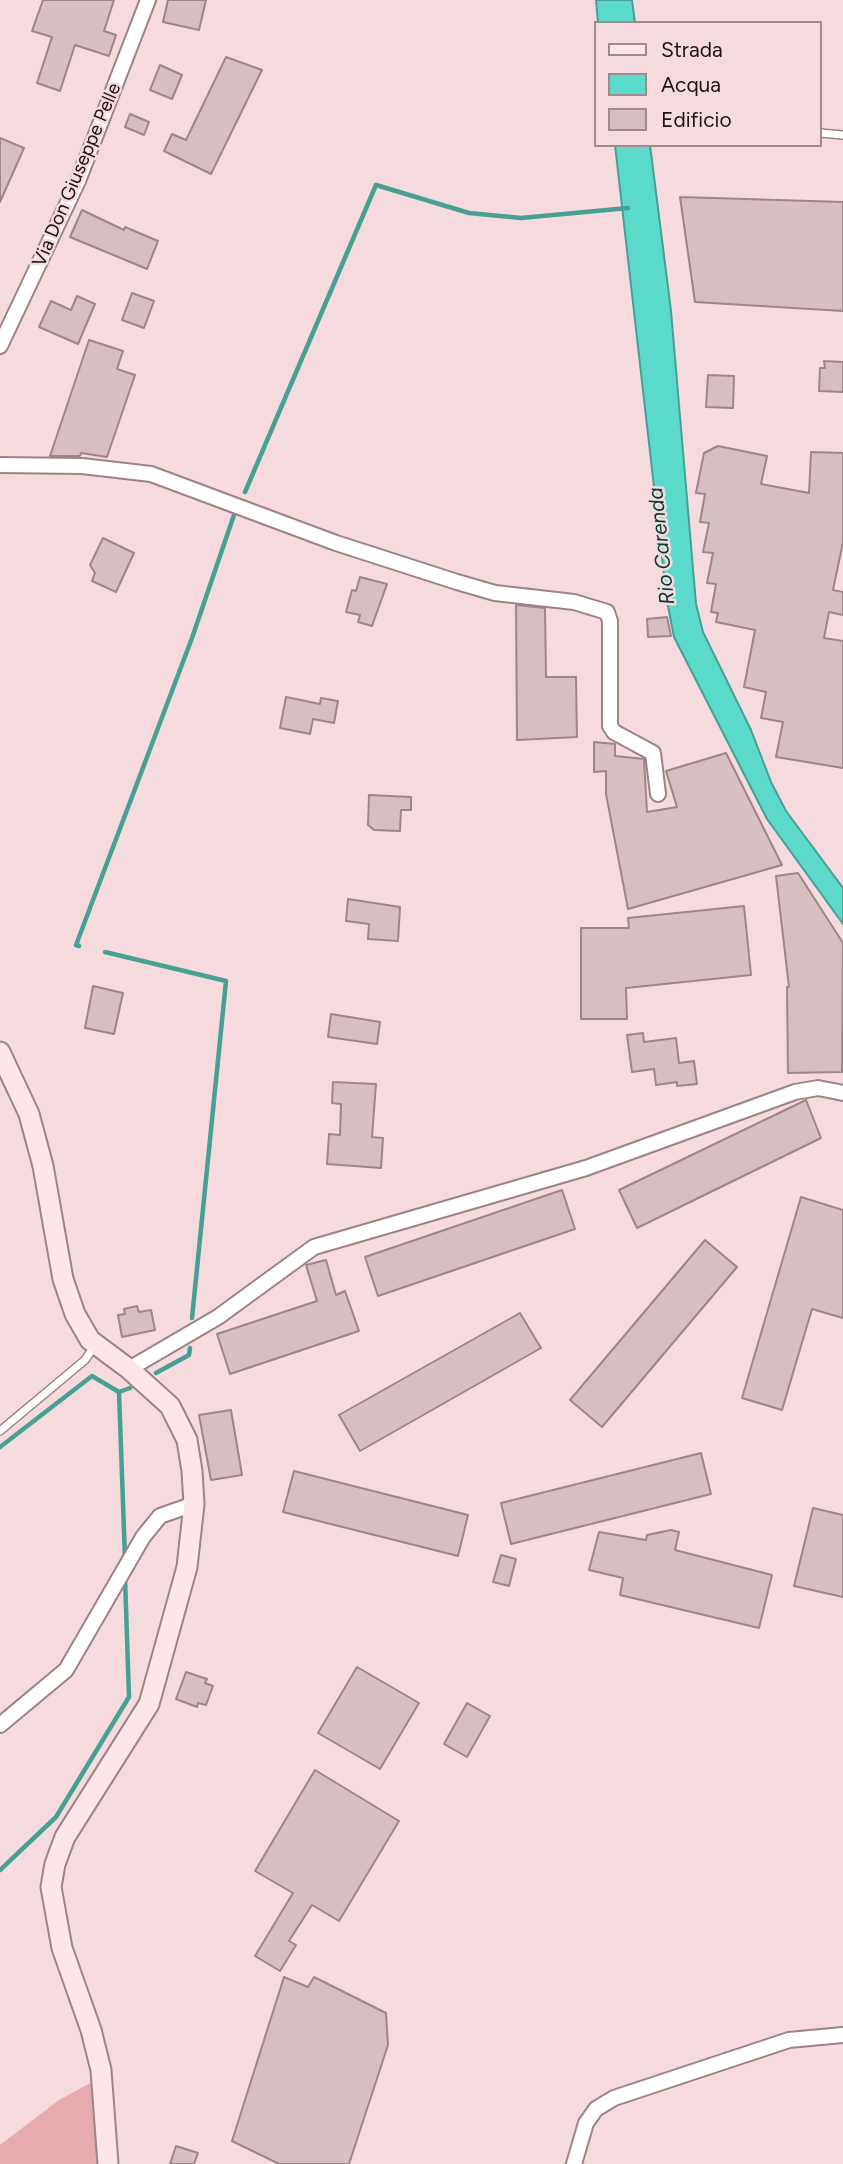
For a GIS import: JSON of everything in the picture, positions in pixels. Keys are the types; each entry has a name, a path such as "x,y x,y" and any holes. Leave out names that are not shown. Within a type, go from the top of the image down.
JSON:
{"main road":[{"path":"0,1052 29,1114 63,1279 75,1314 95,1345 129,1369 170,1406 180,1420 187,1440 194,1504 187,1567 149,1704 65,1837 55,1864 51,1887 62,1948 91,2030 101,2070 108,2164"}],"street":[{"name":"Via Don Giuseppe Pelle","path":"0,346 78,181 148,0"},
{"path":"0,465 82,466 151,474 336,543 457,582 495,593 575,602 607,612 610,621 610,726 614,732 653,753 658,793"},
{"path":"129,1369 218,1317 314,1247 586,1168 795,1091 818,1088 843,1093"},
{"path":"0,1725 66,1670 143,1536 160,1516 172,1509 194,1504"},
{"path":"574,2164 586,2123 596,2109 614,2098 789,2040 843,2035"}],"lane":[{"path":"822,133 843,135"},
{"path":"0,1431 85,1360 95,1345"}],"shaded area":[{"path":"92,2082 102,2164 0,2164 0,2145 59,2100"}],"water":[{"path":"596,0 632,0 635,21 598,21"},
{"path":"615,147 650,147 671,311 696,604 703,632 751,730 771,782 786,811 843,888 843,924 767,819 674,637 667,601"}],"building":[{"path":"43,0 114,0 104,31 116,35 109,56 75,45 60,91 37,83 52,37 32,31"},
{"path":"168,0 206,0 199,30 163,22"},
{"path":"226,57 262,70 211,174 164,151 172,134 186,140"},
{"path":"160,65 182,75 172,99 150,90"},
{"path":"130,114 149,122 144,135 125,127"},
{"path":"0,138 24,148 0,202"},
{"path":"680,197 843,202 843,311 695,302"},
{"path":"82,210 124,230 125,227 158,241 147,269 70,237"},
{"path":"132,293 154,301 144,328 122,320"},
{"path":"77,296 95,304 78,344 39,327 51,301 71,310"},
{"path":"89,340 123,351 117,369 135,375 107,457 81,453 80,456 50,456"},
{"path":"824,361 843,362 843,392 819,391 820,368 825,368"},
{"path":"708,375 734,376 733,408 706,407"},
{"path":"718,446 767,456 761,484 809,493 811,452 843,453 843,542 833,590 843,592 843,615 829,612 824,638 843,641 843,768 776,757 783,722 761,718 766,692 744,687 755,630 716,622 718,613 711,612 716,584 707,583 713,553 703,552 709,523 700,522 705,494 696,493 704,453"},
{"path":"103,538 134,553 116,592 92,581 95,573 90,565"},
{"path":"360,577 387,584 372,626 358,622 360,615 346,612 352,590 356,591"},
{"path":"516,605 545,608 546,677 576,677 577,737 517,740"},
{"path":"667,617 671,636 648,637 647,619"},
{"path":"286,697 320,704 321,698 338,701 334,723 313,719 310,734 280,728"},
{"path":"594,742 615,744 615,756 644,759 647,812 677,807 666,771 726,753 782,865 628,909 606,794 606,771 594,772"},
{"path":"369,795 411,797 411,810 401,810 400,831 374,830 368,825"},
{"path":"798,873 843,943 842,1072 788,1073 789,987 776,876"},
{"path":"348,899 400,907 398,941 368,939 369,924 346,921"},
{"path":"744,906 751,975 626,988 627,1019 581,1019 581,928 629,928 628,918"},
{"path":"93,986 123,993 114,1034 85,1028"},
{"path":"331,1014 380,1022 377,1044 328,1037"},
{"path":"643,1033 644,1042 676,1038 679,1063 694,1061 697,1084 677,1086 677,1082 656,1085 654,1069 632,1072 627,1035"},
{"path":"333,1082 376,1084 372,1137 383,1138 381,1168 327,1164 329,1134 340,1135 341,1104 332,1103"},
{"path":"806,1100 821,1138 637,1228 619,1190"},
{"path":"562,1190 575,1229 378,1296 365,1257"},
{"path":"801,1197 843,1210 843,1318 812,1309 782,1410 742,1398"},
{"path":"705,1240 737,1267 602,1427 570,1400"},
{"path":"326,1260 336,1295 345,1291 359,1331 230,1374 217,1334 317,1301 306,1265"},
{"path":"137,1306 139,1312 151,1310 155,1330 122,1337 118,1315 125,1314 124,1309"},
{"path":"520,1313 541,1348 360,1451 339,1415"},
{"path":"231,1410 242,1475 211,1480 199,1415"},
{"path":"701,1453 711,1494 511,1544 501,1503"},
{"path":"294,1471 468,1515 458,1556 283,1512"},
{"path":"813,1508 843,1515 843,1597 794,1586"},
{"path":"671,1530 679,1532 675,1550 772,1575 759,1628 620,1595 623,1578 589,1570 599,1532 646,1540 647,1535"},
{"path":"501,1555 516,1559 509,1586 493,1582"},
{"path":"357,1667 419,1703 380,1769 318,1733"},
{"path":"186,1672 207,1679 205,1683 213,1686 206,1705 198,1703 197,1707 176,1699"},
{"path":"467,1703 490,1716 467,1757 444,1744"},
{"path":"315,1770 399,1821 339,1921 312,1905 289,1941 296,1945 280,1971 255,1956 293,1893 255,1871"},
{"path":"284,1977 308,1987 314,1977 386,2013 388,2045 349,2164 279,2164 232,2141"},
{"path":"176,2146 198,2153 194,2164 170,2164"}],"waterway":[{"path":"245,492 376,185 469,213 521,218 628,208"},
{"path":"79,946 76,945 192,638 234,515"},
{"path":"105,952 226,981 192,1318"},
{"name":"Rio Carenda","path":"156,1373 189,1355 190,1348"},
{"path":"0,1447 92,1376 119,1392"},
{"name":"Rio Carenda","path":"119,1392 130,1388"},
{"path":"119,1392 125,1559"},
{"path":"0,1870 56,1817 129,1697 125,1578"}]}
